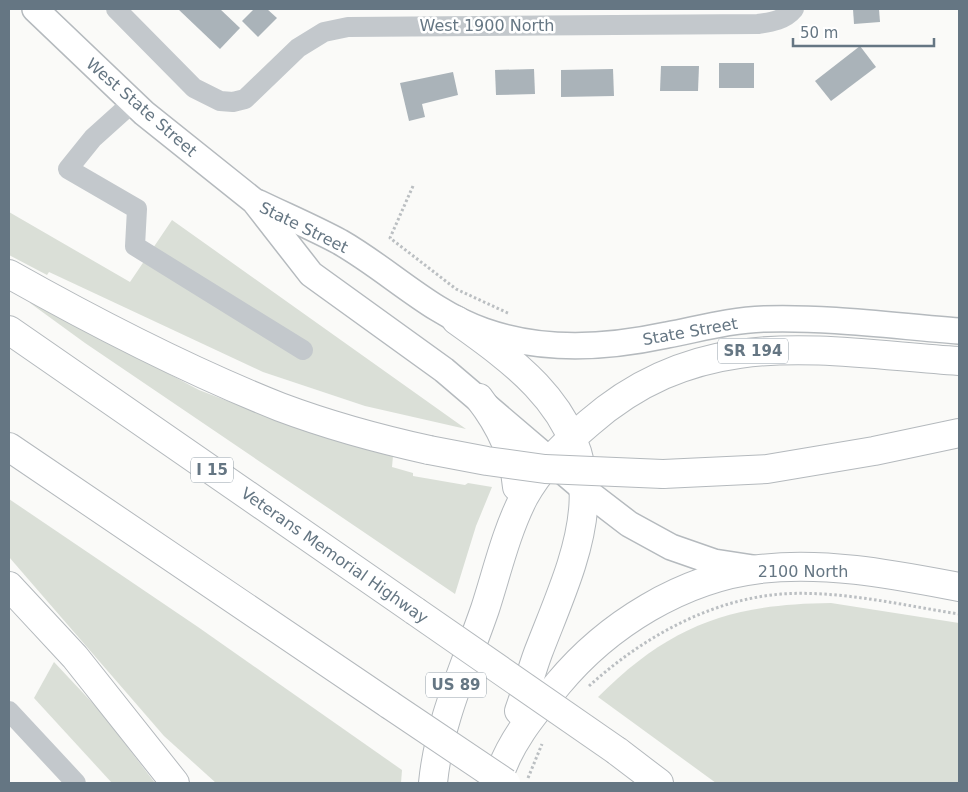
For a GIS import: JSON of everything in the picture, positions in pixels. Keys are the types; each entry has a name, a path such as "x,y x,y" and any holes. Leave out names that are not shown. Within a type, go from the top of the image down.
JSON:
{"highway":[{"path":"9,274 206,376 282,407 382,439 429,450 545,469 663,474 767,469 874,451 959,433"},
{"path":"9,446 390,705 503,775 537,656 565,586 580,539 586,491 581,464 571,439 561,418 537,386 456,320"},
{"name":"Veterans Memorial Highway","path":"9,330 617,751 659,783"},
{"name":"SR 194","path":"551,460 599,414 632,390 672,372 722,356 776,349 959,362"},
{"path":"480,398 500,428 507,444 516,478 516,513"},
{"name":"US 89","path":"432,783 447,710 492,589 516,513 532,484 551,460"},
{"name":"2100 North","path":"503,775 529,720 562,679 589,650 626,621 664,600 706,581 760,569 806,568 889,574 959,587"},
{"path":"889,574 959,581"},
{"path":"9,586 75,657 175,783"}],"main road":[{"name":"West State Street","path":"35,9 133,102 254,201"},
{"name":"State Street","path":"254,201 341,242 456,320 509,338 572,347 632,342 703,327 763,319 830,320 959,331"},
{"name":"State Street","path":"254,201 311,274 480,398 586,491 629,524 671,547 714,562 760,569"}],"street":[{"name":"West 1900 North","path":"116,9 194,88 220,101 233,102 245,99 298,48 324,32 348,27 758,24 775,21 792,12"},
{"path":"133,102 93,138 68,169 136,209 135,246 304,350"},
{"path":"9,711 76,783"}],"path":[{"path":"413,186 390,238 456,289 513,316"},
{"path":"586,689 666,629 723,604 782,594 845,596 959,614"},
{"path":"527,783 530,771 546,736"}],"shaded area":[{"path":"9,212 130,282 172,220 466,429 365,406 263,372 49,272 47,275 9,255"},
{"path":"32,301 199,390 308,432 393,456 392,467 413,473 413,476 465,485 468,483 492,487 476,526 455,594 85,343 30,303"},
{"path":"9,499 198,627 402,770 401,783 216,783 164,736 9,557"},
{"path":"831,603 959,623 959,783 716,783 598,697 625,672 651,652 677,636 704,623 732,614 762,608 795,604"},
{"path":"54,662 100,711 155,783 112,783 34,698"}],"building":[{"path":"178,9 220,9 240,28 220,49"},
{"path":"254,9 267,9 277,18 258,37 242,21"},
{"path":"853,9 879,9 880,22 854,24"},
{"path":"860,46 876,67 831,101 815,81"},
{"path":"719,63 754,63 754,88 719,88"},
{"path":"661,66 699,66 698,91 660,91"},
{"path":"534,69 535,94 496,95 495,70"},
{"path":"613,69 614,96 561,97 561,70"},
{"path":"453,72 458,95 422,104 425,117 409,121 400,83"}]}
